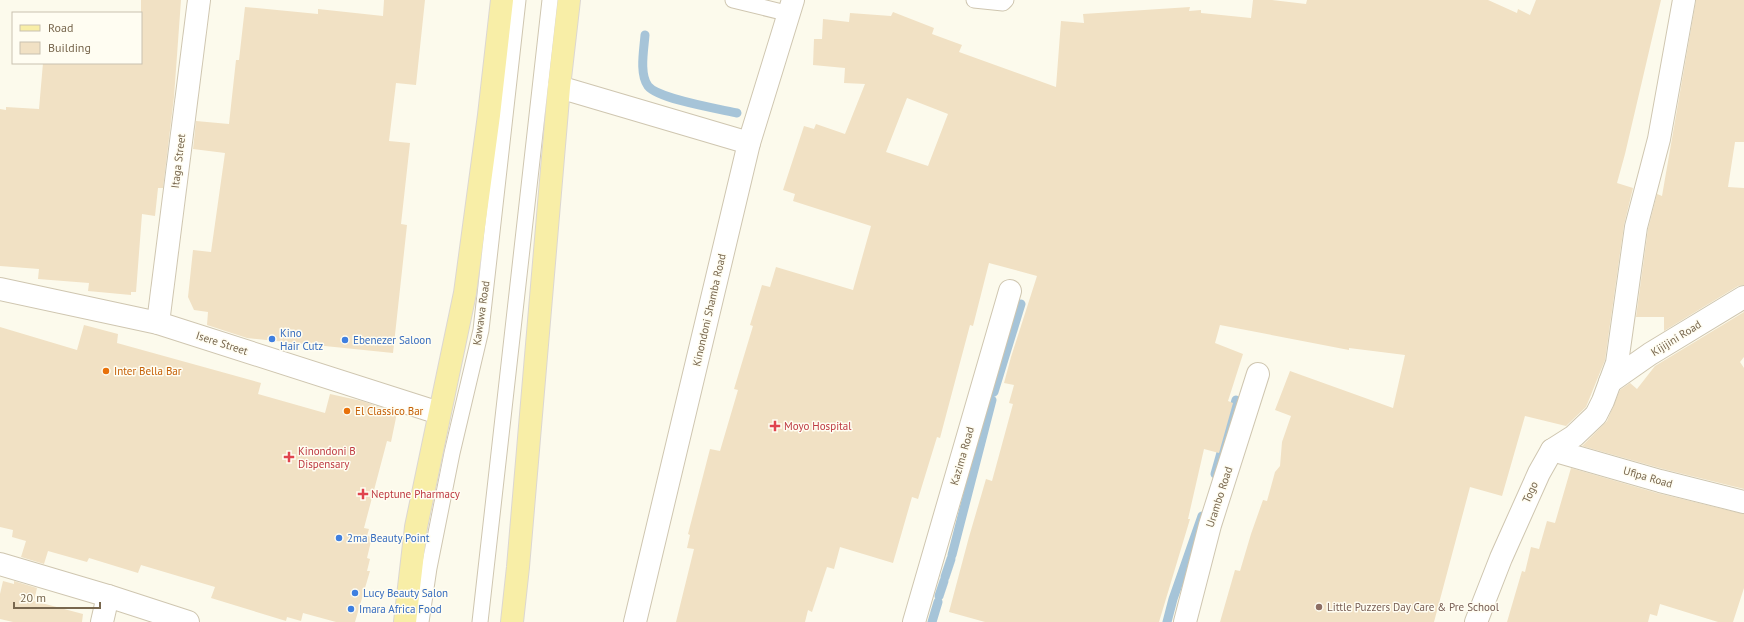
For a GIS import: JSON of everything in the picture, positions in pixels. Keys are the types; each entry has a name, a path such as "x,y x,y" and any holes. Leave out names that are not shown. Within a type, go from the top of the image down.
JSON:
{"main road":[{"name":"Kawawa Road","path":"405,622 416,527 465,293 489,115 502,0"},
{"path":"512,622 518,568 559,87 569,0"}],"street":[{"name":"Itaga Street","path":"158,323 199,0"},
{"name":"Togo","path":"1476,622 1500,558 1552,450 1574,436 1596,415 1617,363 1636,227 1659,139 1684,0"},
{"name":"Kinondoni Shamba Road","path":"635,622 749,143 791,7"},
{"path":"559,87 749,143"},
{"name":"Isere Street","path":"0,289 158,323 439,413"},
{"name":"Kazima Road","path":"914,622 1010,291"},
{"name":"Kijijini Road","path":"1610,382 1650,354 1744,297"},
{"name":"Urambo Road","path":"1185,622 1210,525 1258,374"},
{"name":"Ufipa Road","path":"1552,450 1660,481 1744,502"},
{"path":"0,564 108,596 188,622"},
{"path":"102,622 108,596"}],"lane":[{"name":"Kawawa Road","path":"421,622 429,568 450,461 481,330 518,0"},
{"path":"480,622 550,0"},
{"path":"733,0 791,7"},
{"path":"974,0 1003,3 1006,0"}],"building":[{"path":"141,0 181,0 174,97 163,188 158,188 155,216 142,214 136,292 131,292 131,295 88,291 89,283 38,279 39,269 0,266 0,109 6,110 6,107 39,109 43,64 142,64"},
{"path":"384,0 425,0 416,85 396,83 389,141 410,143 401,224 407,225 393,353 247,338 207,325 208,312 194,310 188,297 193,250 211,252 225,153 193,149 196,121 229,124 236,60 239,60 245,7 318,14 318,9 383,16"},
{"path":"1253,0 1272,0 1306,4 1307,0 1488,0 1517,13 1518,9 1530,15 1536,0 1661,0 1617,183 1633,188 1624,225 1605,360 1586,407 1566,426 1525,416 1502,496 1470,487 1434,622 1220,622 1235,570 1240,571 1263,500 1267,501 1275,472 1280,466 1282,442 1291,416 1275,410 1290,371 1393,408 1405,355 1349,348 1349,350 1220,325 1215,343 1243,354 1228,401 1233,403 1219,453 1204,449 1188,519 1190,519 1159,622 985,622 949,612 986,479 992,481 1013,404 1009,403 1014,385 1004,383 1037,276 989,263 973,326 970,325 940,438 937,437 918,499 912,497 893,563 840,547 834,569 827,567 812,612 808,610 805,622 676,622 694,549 687,548 690,535 688,534 710,449 720,451 738,390 734,389 753,326 750,325 762,285 770,287 776,267 853,290 871,226 793,201 795,194 783,190 804,126 814,129 816,124 845,134 865,84 844,83 845,68 813,65 814,39 822,39 823,19 849,22 850,13 891,16 893,12 934,28 932,34 962,45 959,52 1056,87 1061,21 1084,23 1083,14 1190,7 1189,11 1201,10 1201,13 1251,18","holes":["907,98 948,114 928,166 886,152"]},
{"path":"1696,0 1744,0 1744,142 1735,142 1728,187 1744,188 1744,285 1738,286 1664,331 1664,317 1636,317 1648,229 1657,194 1662,196"},
{"path":"1744,312 1744,357 1740,362 1744,368 1744,489 1663,469 1582,446 1607,421 1620,390 1630,383 1637,389 1655,366"},
{"path":"84,325 118,334 117,343 261,383 258,394 325,413 330,394 362,401 397,413 391,442 387,441 364,528 369,529 367,536 372,537 367,558 370,559 367,571 370,571 355,622 336,622 303,613 301,621 287,617 286,621 211,598 215,587 141,565 138,573 89,558 87,562 48,551 44,564 21,557 26,541 12,537 13,530 0,527 0,327 77,350"},
{"path":"1571,468 1657,493 1744,514 1744,588 1733,622 1718,622 1660,604 1657,616 1650,614 1648,622 1507,622 1522,571 1525,572 1531,547 1539,549 1547,521 1555,523"},
{"path":"3,581 14,584 14,581 37,588 34,601 83,614 82,622 13,622 0,619 0,594"}],"waterway":[{"path":"645,35 643,68 645,81 648,86 654,91 676,99 737,113"},
{"path":"994,392 1021,304"},
{"path":"952,555 992,400"},
{"path":"1215,474 1236,400"},
{"path":"1167,622 1173,599 1202,516"},
{"path":"945,577 951,559"},
{"path":"939,596 944,581"},
{"path":"932,622 938,602"}],"place":[{"name":"Kino Hair Cutz","path":"272,339"},
{"name":"Ebenezer Saloon","path":"345,340"},
{"name":"Inter Bella Bar","path":"106,371"},
{"name":"El Classico Bar","path":"347,411"},
{"name":"Moyo Hospital","path":"775,426"},
{"name":"Kinondoni B Dispensary","path":"289,457"},
{"name":"Neptune Pharmacy","path":"363,494"},
{"name":"2ma Beauty Point","path":"339,538"},
{"name":"Lucy Beauty Salon","path":"355,593"},
{"name":"Little Puzzers Day Care & Pre School","path":"1319,607"},
{"name":"Imara Africa Food","path":"351,609"}]}
